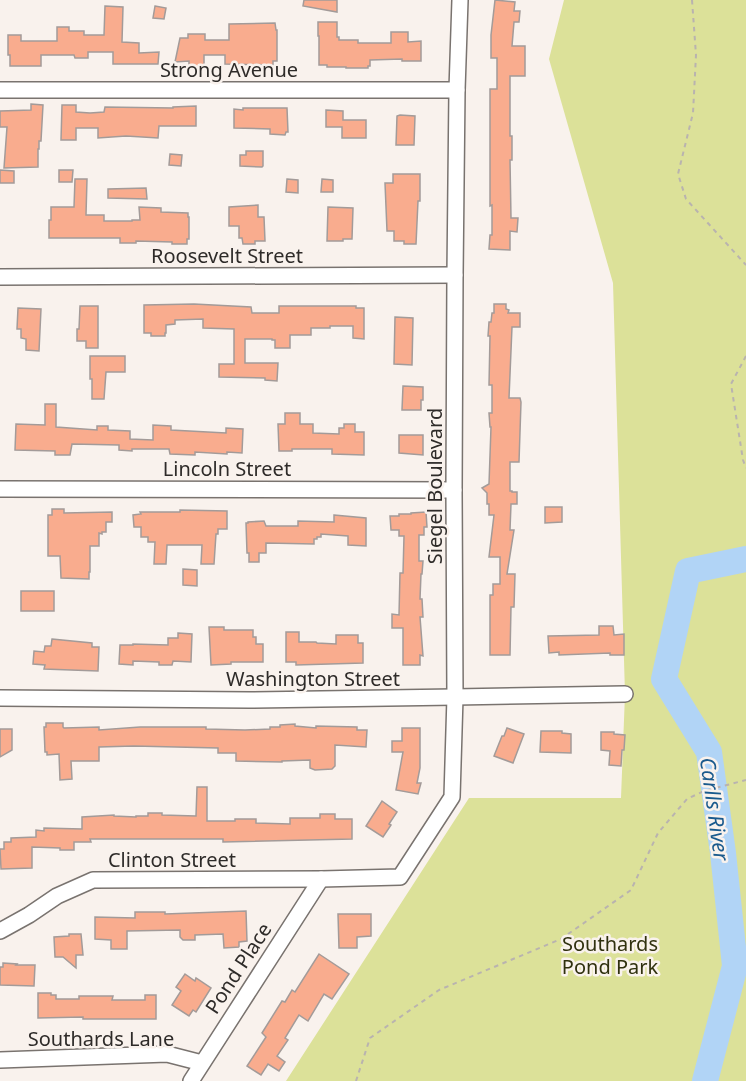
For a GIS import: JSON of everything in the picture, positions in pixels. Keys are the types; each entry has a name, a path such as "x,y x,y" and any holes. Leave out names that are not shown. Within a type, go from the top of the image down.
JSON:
{"street":[{"name":"Siegel Boulevard","path":"321,879 400,877 453,797 455,275 460,0"},
{"name":"Strong Avenue","path":"0,90 457,90"},
{"name":"Roosevelt Street","path":"0,277 455,275"},
{"name":"Lincoln Street","path":"0,489 454,490"},
{"name":"Washington Street","path":"0,698 249,700 455,698 625,693"},
{"name":"Clinton Street","path":"0,930 29,915 57,896 93,880 321,879"},
{"name":"Pond Place","path":"191,1081 321,879"},
{"name":"Southards Lane","path":"0,1060 167,1054 202,1063"}],"path":[{"path":"692,0 696,55 693,113 678,174 686,199 746,265"},
{"path":"746,356 731,384 746,468"},
{"path":"356,1081 370,1038 439,990 561,939 631,890 658,833 687,799 704,791 746,780"}],"green space":[{"name":"Southards Pond Park","path":"564,0 746,0 746,1081 286,1081 469,798 621,798 625,694 613,283 549,59"}],"building":[{"path":"304,0 337,0 337,12 303,6"},
{"path":"495,0 515,2 514,11 520,11 519,22 514,22 512,46 525,46 525,76 510,76 511,218 518,218 517,232 510,231 510,250 489,249 490,235 492,235 490,89 497,89 497,58 491,58"},
{"path":"105,6 123,7 122,42 139,43 139,53 159,52 158,64 113,64 113,52 88,52 88,58 75,58 74,55 41,55 41,66 10,66 8,35 21,35 21,41 57,41 57,27 69,27 69,31 84,31 84,35 104,35"},
{"path":"155,6 166,8 164,19 153,18"},
{"path":"318,22 337,22 339,40 358,40 358,43 391,43 391,32 408,32 408,42 421,41 421,61 370,60 368,68 319,65"},
{"path":"275,23 277,61 273,61 273,65 225,64 225,55 204,55 204,68 189,68 189,61 175,62 180,38 188,38 188,34 205,34 205,40 229,40 229,24"},
{"path":"31,104 43,105 38,167 4,168 7,127 0,127 0,111 31,110"},
{"path":"62,105 76,105 76,112 90,113 104,112 105,107 196,106 196,126 159,126 158,138 126,136 98,138 98,128 76,128 76,140 61,140"},
{"path":"243,108 287,108 288,132 285,135 270,134 270,129 234,128 234,109 243,110"},
{"path":"326,110 343,111 343,120 366,120 366,138 342,138 342,127 326,127"},
{"path":"397,116 415,116 414,145 396,145"},
{"path":"246,151 263,151 263,166 240,166 240,155 246,155"},
{"path":"170,154 182,155 181,166 169,165"},
{"path":"0,170 14,171 14,183 0,183"},
{"path":"59,170 73,170 72,182 59,182"},
{"path":"393,174 420,174 416,244 394,241 394,231 387,231 385,183 393,183"},
{"path":"75,179 87,179 86,215 104,215 104,221 140,220 139,207 161,208 161,212 188,213 189,239 187,239 187,244 136,241 136,243 120,243 120,238 49,238 51,207 74,207"},
{"path":"287,179 298,180 298,193 286,192"},
{"path":"322,179 333,180 333,192 321,192"},
{"path":"146,188 147,199 108,198 108,189"},
{"path":"258,205 258,217 264,217 265,241 243,244 242,238 239,238 239,226 229,226 229,207"},
{"path":"328,207 353,208 352,239 327,241"},
{"path":"194,304 251,307 252,313 279,313 279,306 356,306 356,308 364,308 364,339 353,338 353,326 330,326 330,328 311,328 311,335 290,335 290,348 275,348 275,340 272,339 245,339 245,363 278,363 277,381 265,380 265,378 219,377 219,364 234,364 234,329 203,328 203,319 175,320 175,324 166,325 165,336 151,336 151,333 144,333 144,305"},
{"path":"494,304 506,304 508,313 520,313 520,327 512,327 509,398 520,398 521,402 519,462 510,462 510,491 517,492 517,504 511,504 510,530 514,530 507,574 515,574 514,607 511,607 510,655 490,655 490,595 493,595 493,584 500,584 500,557 489,557 494,515 489,515 487,493 482,488 489,484 491,427 489,413 492,413 492,385 489,385 490,336 488,336"},
{"path":"80,306 98,306 98,348 86,348 86,341 77,341"},
{"path":"18,308 41,309 39,351 26,350 26,339 21,338 21,329 17,329"},
{"path":"395,317 413,318 412,365 394,364"},
{"path":"90,356 125,356 125,372 106,372 104,399 92,399"},
{"path":"403,386 423,387 421,410 402,410"},
{"path":"45,404 56,404 56,427 97,430 97,426 108,426 108,430 130,431 130,439 153,440 153,425 171,426 171,430 226,433 226,428 243,429 242,453 170,454 169,449 132,449 132,451 119,450 119,445 72,444 70,455 55,455 55,451 15,450 16,424 45,425"},
{"path":"285,413 300,413 300,424 313,424 313,433 339,434 339,428 344,428 344,424 355,424 355,432 364,432 364,455 332,454 332,449 279,451 278,424 285,424"},
{"path":"399,435 423,435 423,455 399,453"},
{"path":"545,507 562,507 562,522 545,523"},
{"path":"52,509 64,509 64,513 112,512 112,522 106,522 106,532 99,533 99,546 90,546 89,579 61,578 60,556 48,556 48,515 52,515"},
{"path":"180,510 227,511 227,529 218,529 218,534 216,534 214,564 201,564 202,545 167,545 166,564 154,564 155,542 148,542 148,537 141,537 141,527 134,527 133,515 141,514 140,512 180,512"},
{"path":"426,512 427,527 424,527 424,535 419,535 419,561 423,561 420,599 422,599 423,617 420,617 423,656 420,655 420,665 403,665 403,628 392,628 392,614 399,615 404,536 399,536 399,530 391,530 390,516"},
{"path":"334,515 366,518 366,546 348,545 348,536 321,534 321,537 314,539 314,544 266,543 266,553 259,553 259,562 249,562 246,523 264,521 266,526 298,526 298,521 334,522"},
{"path":"183,569 197,570 197,586 183,585"},
{"path":"21,591 54,591 54,611 21,611"},
{"path":"599,626 613,626 614,635 624,634 624,655 549,653 548,636 599,635"},
{"path":"209,627 224,627 224,630 253,630 256,644 263,644 263,662 231,662 231,664 211,665"},
{"path":"286,632 299,632 299,642 336,644 336,635 358,635 358,643 363,643 363,663 296,665 296,662 286,662"},
{"path":"178,633 192,634 191,662 173,661 172,665 159,665 159,662 133,661 133,665 119,664 120,645 168,645 168,638 178,638"},
{"path":"52,639 92,643 92,647 99,647 98,671 44,669 45,665 33,664 34,651 44,652 45,646 51,646"},
{"path":"46,723 63,723 64,728 99,727 99,730 140,727 206,727 206,729 245,730 270,729 270,727 280,727 280,725 295,724 295,726 316,728 316,726 357,727 357,730 367,730 366,747 335,745 335,766 332,769 310,768 310,760 236,761 236,753 218,753 218,748 99,747 99,761 71,761 72,779 60,780 59,754 47,755 45,752 44,727"},
{"path":"402,728 420,728 420,768 417,783 421,783 418,794 396,790 403,752 392,752 392,741 402,741"},
{"path":"507,728 524,734 513,763 494,756"},
{"path":"0,729 12,729 12,750 0,757"},
{"path":"541,731 562,731 562,733 571,734 571,753 540,752"},
{"path":"601,732 625,735 621,766 609,765 610,751 601,750"},
{"path":"197,787 207,787 207,821 256,819 256,823 290,824 290,818 320,818 320,814 335,814 335,819 352,819 352,839 223,842 223,839 90,839 91,842 74,842 74,850 32,847 32,868 1,869 0,849 4,849 4,842 11,842 11,838 36,837 36,830 44,831 44,828 82,829 82,817 114,815 136,817 148,816 148,813 196,816"},
{"path":"382,801 397,812 383,837 366,826"},
{"path":"246,911 247,941 239,942 239,947 224,948 223,934 195,935 195,940 183,940 180,937 180,930 127,931 127,949 111,949 111,940 95,939 95,917 135,918 135,912 165,912 165,914"},
{"path":"338,914 371,914 371,936 357,937 357,948 339,948"},
{"path":"69,934 81,934 83,955 76,955 76,968 63,957 55,957 54,937 69,936"},
{"path":"319,954 349,974 332,999 324,994 308,1021 299,1015 285,1038 288,1040 277,1056 285,1062 279,1071 268,1064 261,1075 247,1066 266,1037 262,1033 282,1001 285,1002 292,990 295,992"},
{"path":"3,963 35,965 34,986 0,985 0,967 3,967"},
{"path":"185,974 211,988 196,1012 193,1010 189,1016 172,1005 181,991 176,987"},
{"path":"38,993 51,993 51,995 56,995 56,999 113,996 112,1000 145,1000 145,995 156,995 156,1019 38,1018"}],"waterway":[{"name":"Carlls River","path":"705,1081 735,966 709,752 664,679 688,571 746,559"}]}
